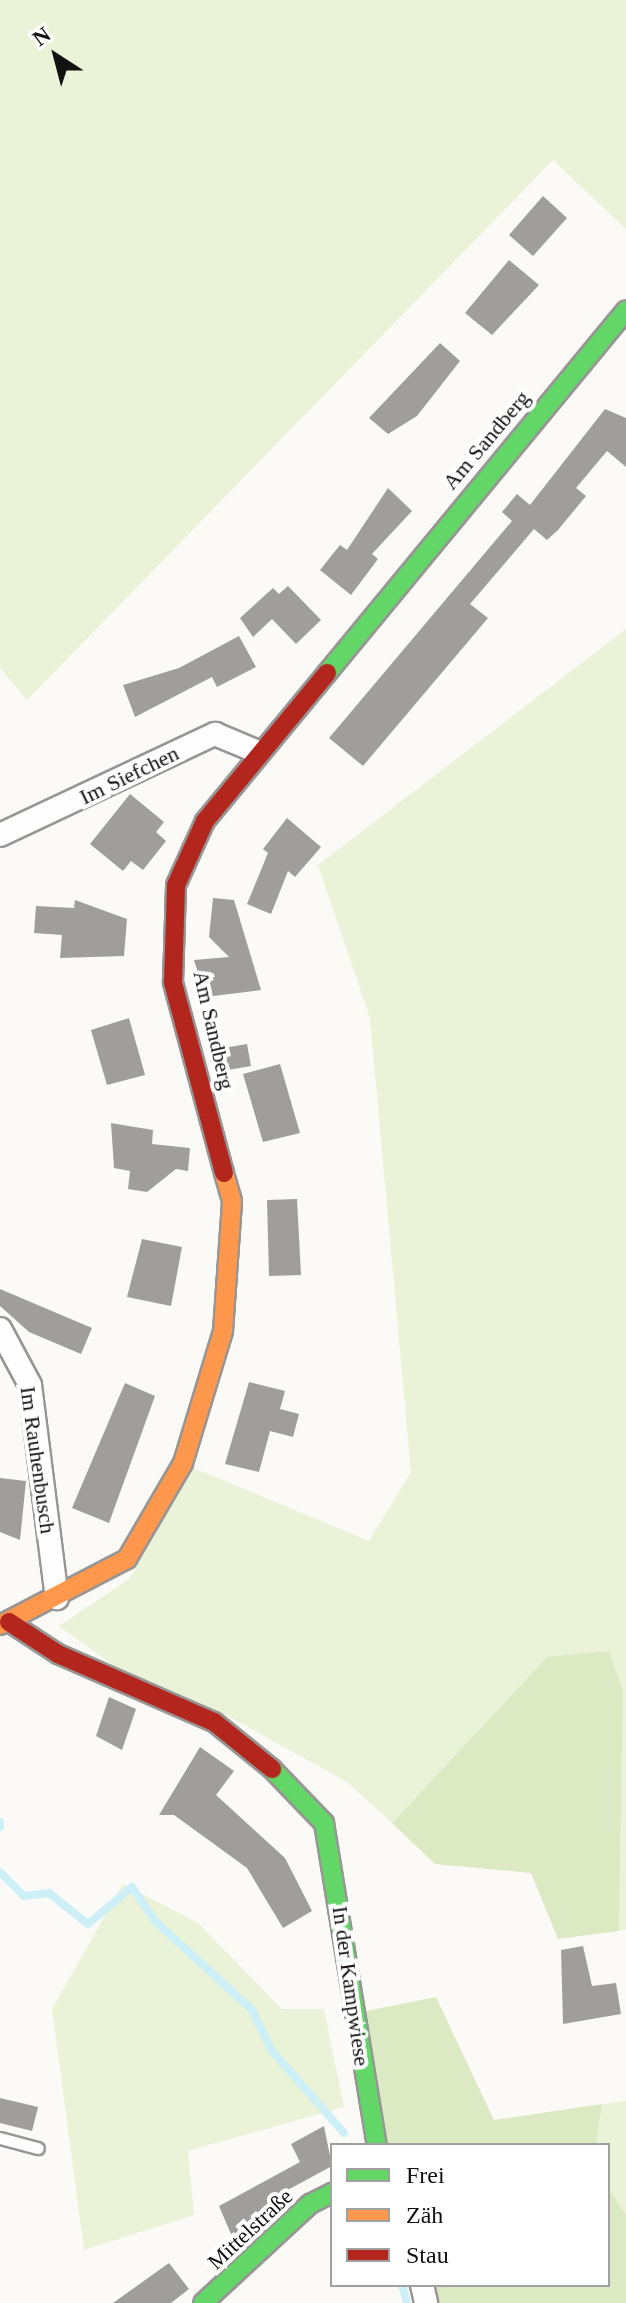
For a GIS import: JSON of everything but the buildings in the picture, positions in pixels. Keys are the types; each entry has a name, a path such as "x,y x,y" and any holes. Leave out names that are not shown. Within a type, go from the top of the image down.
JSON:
{"street":[{"name":"Am Sandberg","path":"4,1624 127,1559 183,1463 223,1331 232,1201 173,982 176,885 205,821 258,752 626,310"},
{"name":"Im Siefchen","path":"0,835 215,734 258,752"},
{"name":"Im Rauhenbusch","path":"0,1329 30,1385 57,1598"},
{"name":"In der Kampwiese","path":"4,1624 58,1654 214,1722 300,1791 324,1823 377,2143"},
{"name":"Mittelstraße","path":"203,2303 310,2204 330,2194"}],"lane":[{"path":"0,2138 38,2148"}],"green space":[{"path":"0,0 626,0 626,229 553,160 27,700 0,668"},
{"path":"626,629 626,1930 619,1931 623,1692 547,1657 392,1823 347,1782 228,1716 114,1666 59,1626 129,1579 194,1468 369,1541 411,1472 370,1018 318,865"},
{"path":"609,1651 623,1692 619,1931 558,1939 531,1873 435,1864 392,1823 547,1657"},
{"path":"123,1884 198,1923 282,2009 324,2009 344,2107 188,2151 194,2215 84,2250 52,2009"},
{"path":"436,1997 494,2120 602,2104 596,2143 377,2143 351,2014"},
{"path":"626,2101 626,2215 610,2191 610,2143 596,2143 602,2104"},
{"path":"610,2191 626,2215 626,2303 426,2303 422,2287 610,2287"}],"waterway":[{"path":"0,1822 0,1827"},
{"path":"0,1872 24,1896 49,1893 88,1924 132,1887 155,1921 252,2010 272,2051 344,2133"},
{"path":"403,2287 407,2303"}],"traffic: fast":[{"path":"327,673 626,310"},
{"path":"272,1769 324,1823 377,2143"},
{"path":"203,2303 310,2204 330,2194"}],"traffic: slow":[{"path":"0,1625 127,1559 183,1463 223,1331 232,1201 224,1173"}],"traffic: jam":[{"path":"224,1173 173,982 176,885 205,821 327,673"},
{"path":"9,1622 58,1654 214,1722 272,1769"}]}
